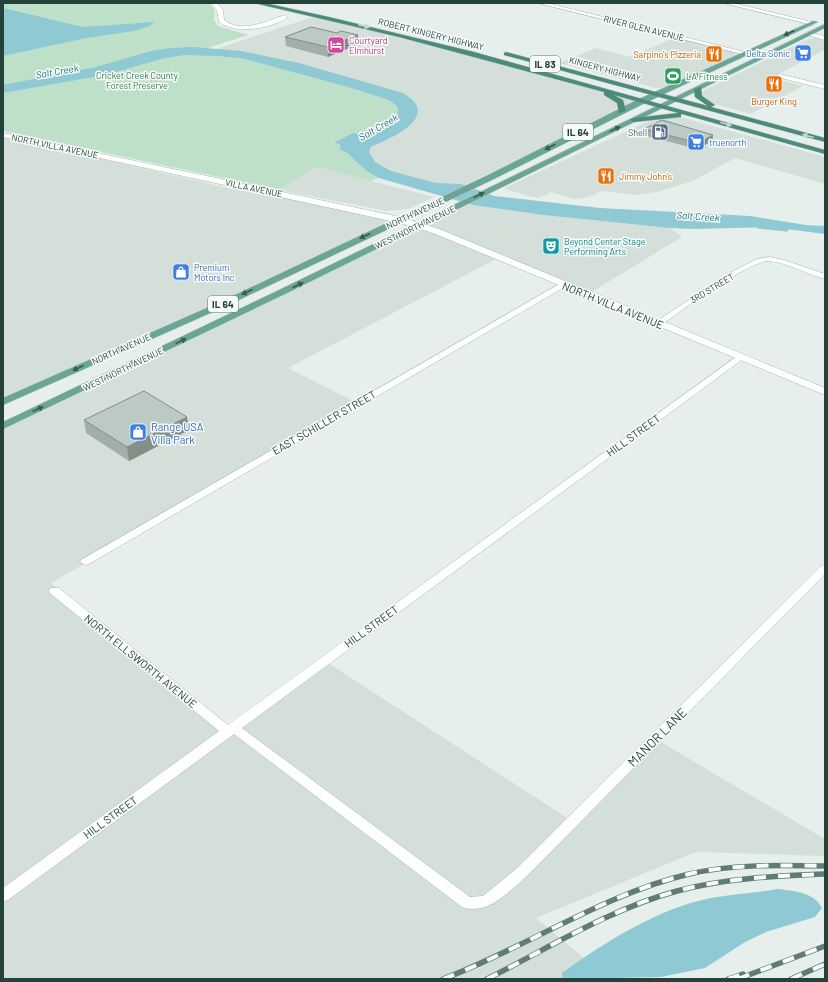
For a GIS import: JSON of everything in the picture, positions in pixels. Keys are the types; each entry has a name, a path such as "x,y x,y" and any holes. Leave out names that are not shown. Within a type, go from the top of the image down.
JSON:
{"highway":[{"name":"ROBERT KINGERY HIGHWAY","path":"257,3 466,52 599,88"},
{"path":"285,3 398,28"},
{"path":"269,6 288,11 289,13 285,17"},
{"path":"285,17 306,16 326,18"},
{"path":"466,52 490,55 677,99 825,140"},
{"name":"KINGERY HIGHWAY","path":"502,53 655,95"},
{"path":"599,88 616,99 622,110"},
{"name":"KINGERY HIGHWAY","path":"599,88 825,152"},
{"path":"698,89 698,93 702,100 726,113"},
{"path":"634,120 668,115 700,116"}],"main road":[{"name":"NORTH AVENUE","path":"3,402 221,304 439,202 490,178 622,110 816,21"},
{"name":"WEST NORTH AVENUE","path":"3,426 277,295 825,26"},
{"name":"NORTH VILLA AVENUE","path":"3,135 107,158"},
{"name":"VILLA AVENUE","path":"107,158 400,220"},
{"name":"NORTH VILLA AVENUE","path":"400,220 436,231 825,392"}],"street":[{"path":"214,3 220,10 221,21 231,27 256,27 285,17"},
{"name":"RIVER GLEN AVENUE","path":"541,3 746,53"},
{"path":"726,3 816,21"},
{"path":"808,34 825,38"},
{"path":"779,76 825,87"},
{"name":"3RD STREET","path":"658,323 724,280 757,261 769,259 825,277"},
{"name":"EAST SCHILLER STREET","path":"85,562 564,285"},
{"name":"HILL STREET","path":"3,896 740,357"},
{"name":"MANOR LANE","path":"486,902 521,873 825,568"},
{"name":"NORTH ELLSWORTH AVENUE","path":"55,591 230,729 335,804 467,903 486,902"}],"shaded area":[{"path":"310,18 323,18 460,51 638,101 461,187 442,186 399,176 376,165 363,149 402,97 210,51"},
{"path":"676,37 733,52 736,55 664,87 656,88 559,63 596,48 630,57"},
{"path":"815,38 825,40 825,50 771,78 803,86 751,114 710,103 702,97 703,91 808,39"},
{"path":"680,117 825,157 825,184 735,158 693,181 657,192 636,195 602,191 589,197 574,199 552,192 539,198 527,196 504,188 653,119"},
{"path":"3,136 232,189 237,187 395,220 225,301 3,401"},
{"path":"316,167 434,197 408,209 386,211 279,190"},
{"path":"467,204 543,215 670,228 682,237 590,293 426,224"},
{"path":"417,227 432,231 498,258 288,368 361,405 51,583 228,736 328,663 575,823 659,741 825,839 825,856 696,852 536,918 609,979 3,979 3,428"}],"green space":[{"name":"Cricket Creek County Forest Preserve","path":"3,3 209,3 215,10 214,20 218,26 248,35 208,48 217,56 245,59 358,90 388,100 396,105 398,109 396,121 373,134 364,135 353,133 337,141 341,147 340,150 351,156 369,172 379,178 371,181 316,167 279,190 3,131"}],"water":[{"path":"3,8 83,27 154,22 150,26 134,31 86,38 3,56"},
{"path":"193,47 241,51 299,63 403,93 415,103 418,111 416,118 411,125 403,131 371,147 369,152 375,162 391,171 436,183 461,184 494,196 600,208 750,216 806,225 825,226 825,234 771,227 694,229 670,228 543,215 473,205 379,178 368,172 347,153 340,150 340,145 335,142 353,133 364,135 373,134 396,121 398,109 396,105 388,100 358,90 245,59 185,55 165,58 105,75 3,93 3,85 96,67 151,51"},
{"path":"778,889 809,895 822,908 815,917 766,932 745,942 705,968 661,977 567,979 562,977 562,973 614,938 652,918 691,903 711,898"}],"building":[{"path":"311,27 337,33 341,31 358,35 328,47 285,37"},
{"path":"662,120 713,135 698,143 644,129"},
{"path":"144,391 187,417 127,447 84,420"}],"waterway":[{"name":"Salt Creek","path":"758,227 787,230"}],"railway":[{"path":"443,979 474,966 626,894 657,883 689,874 722,868 774,865 825,866"},
{"path":"487,979 580,930 628,908 677,891 732,880 825,874"},
{"path":"738,979 825,946"},
{"path":"791,979 825,964"},
{"path":"728,979 743,974"}],"place":[{"name":"Courtyard Elmhurst","path":"336,45"},
{"name":"Delta Sonic","path":"803,53"},
{"name":"Sarpino's Pizzeria","path":"714,54"},
{"name":"LA Fitness","path":"673,76"},
{"name":"Burger King","path":"774,84"},
{"name":"Shell","path":"660,132"},
{"name":"truenorth","path":"696,142"},
{"name":"Jimmy John's","path":"606,176"},
{"name":"Beyond Center Stage Performing Arts","path":"551,246"},
{"name":"Premium Motors Inc","path":"181,272"},
{"name":"Range USA Villa Park","path":"138,432"}]}
